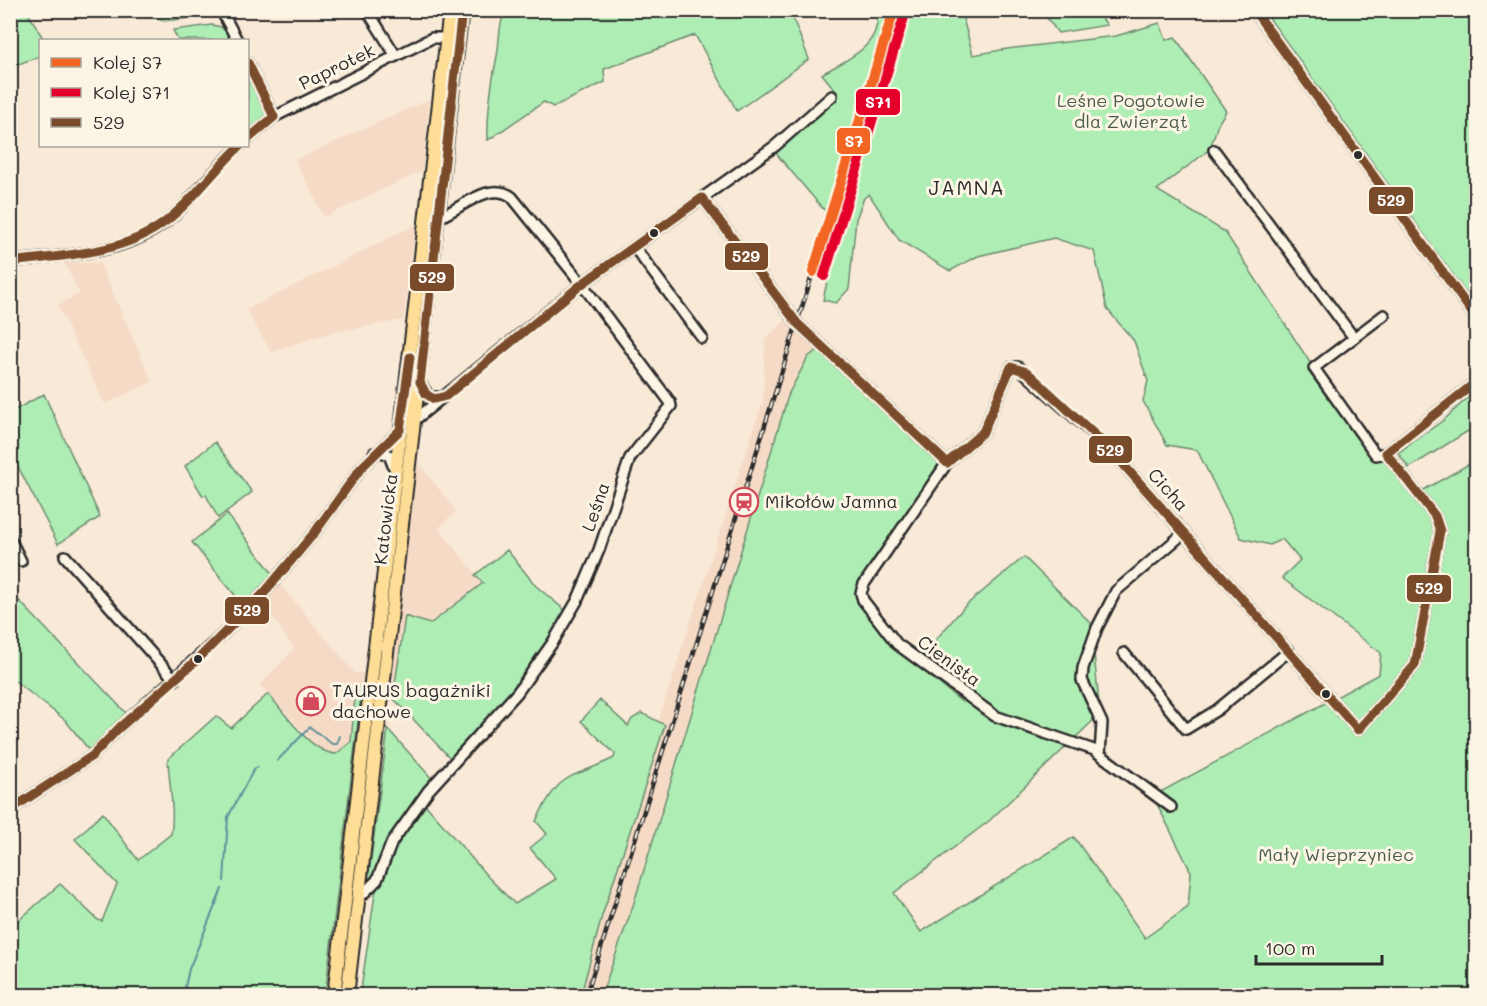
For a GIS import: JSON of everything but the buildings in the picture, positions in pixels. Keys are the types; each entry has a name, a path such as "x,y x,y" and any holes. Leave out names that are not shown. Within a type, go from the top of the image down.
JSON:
{"main road":[{"name":"Katowicka","path":"334,996 450,10"},
{"name":"Katowicka","path":"347,996 440,217 462,10"}],"street":[{"path":"221,10 236,39"},
{"path":"367,10 396,57"},
{"path":"1254,10 1476,318"},
{"name":"Paprotek","path":"249,138 274,117 432,38 447,38"},
{"path":"249,65 274,117"},
{"path":"416,419 582,284 775,146 832,96"},
{"path":"10,262 92,252 129,242 155,229 239,147"},
{"path":"1214,150 1354,338"},
{"name":"Leśna","path":"358,898 378,880 392,842 428,791 517,693 553,642 577,601 599,550 630,458 668,413 671,406 582,284 505,191 491,190 440,217"},
{"path":"702,198 797,323 947,463"},
{"path":"635,248 702,338"},
{"path":"1384,315 1314,368 1376,455 1386,453 1476,382"},
{"name":"Cicha","path":"1011,367 1018,366 1026,372 1107,446 1358,730 1415,665 1440,531 1435,516 1386,453"},
{"name":"Cienista","path":"1011,367 982,432 947,463 864,584 861,593 863,600 897,644 995,716 1100,754 1171,807"},
{"path":"420,382 429,397 438,399 446,396"},
{"path":"10,810 92,756 119,728 175,680 265,592 315,532 374,453 400,430"},
{"path":"374,453 389,454 396,474"},
{"path":"1100,754 1102,723 1082,680 1083,668 1097,627 1116,591 1184,533"},
{"path":"10,539 21,561"},
{"path":"65,556 175,680"},
{"path":"1124,653 1186,729 1217,710 1289,651"}],"shaded area":[{"path":"430,99 422,171 324,217 295,160"},
{"path":"417,224 403,320 332,332 271,352 246,310"},
{"path":"64,262 100,263 152,382 105,404 57,305 80,294"},
{"path":"787,319 818,350 808,357 789,393 633,906 601,995 581,996 602,916 665,725 658,722 763,400 765,339"},
{"path":"418,462 456,511 439,528 483,583 430,624 405,617 397,683 356,687 351,742 336,754 324,754 260,685 294,649 262,602 278,582 355,673 363,673"}],"green space":[{"path":"10,11 27,11 43,39 39,39 39,56 11,67"},
{"path":"139,11 215,11 217,15 164,21"},
{"path":"505,11 790,11 809,59 737,111 695,35 604,69 605,82 553,107 544,102 488,140 490,98 500,27"},
{"path":"877,11 961,11 973,55 1116,36 1160,23 1166,40 1175,37 1226,111 1218,124 1210,149 1157,190 1225,232 1311,364 1308,371 1373,459 1385,457 1415,495 1476,460 1476,995 601,996 633,906 789,393 808,357 818,350 940,462 856,594 895,648 963,703 920,658 965,606 1024,557 1091,623 1100,714 989,821 894,893 921,932 1074,837 1145,938 1188,907 1191,872 1153,796 1379,674 1381,653 1282,578 1300,560 1282,539 1270,545 1241,538 1197,450 1167,445 1143,401 1148,381 1134,341 1107,309 1094,251 1054,238 978,256 950,271 899,240 869,194 864,198 856,219 849,289 836,303 823,300 848,189 824,210 774,151 836,91 822,74 852,57 869,42 877,23"},
{"path":"1042,11 1097,11 1107,25 1058,33"},
{"path":"1264,11 1476,11 1476,307"},
{"path":"212,25 221,27 233,39 178,39 173,30"},
{"path":"249,71 269,113 249,131"},
{"path":"1476,390 1476,426 1409,468 1398,453 1445,419"},
{"path":"44,394 100,517 58,544 11,453 11,412"},
{"path":"215,442 252,492 218,518 206,495 203,496 185,466"},
{"path":"227,514 273,574 243,605 192,542"},
{"path":"507,550 536,586 567,612 516,687 450,758 393,698 405,616 430,624 483,583 475,575"},
{"path":"10,591 128,715 115,723 90,751 65,720 11,678"},
{"path":"356,687 362,687 325,995 11,995 11,911 19,920 60,884 98,920 102,921 117,884 75,839 103,813 138,860 171,834 172,806 168,759 216,716 231,728 268,694 308,740 327,752 336,754 351,742"},
{"path":"600,700 628,726 632,719 642,713 665,725 602,916 581,995 360,996 375,894 394,849 424,803 488,877 515,904 556,879 530,848 547,834 536,821 560,784 576,774 614,758 615,754 581,721"},
{"path":"388,729 433,780 371,883 368,882"}],"waterway":[{"path":"277,761 310,727 332,744 337,744 340,736"},
{"path":"224,881 228,817 254,769 258,767"},
{"path":"183,996 189,969 222,889"}],"railway":[{"path":"586,996 813,272"}],"rail line":[{"name":"S7","path":"813,272 894,10"},
{"name":"S71","path":"824,276 905,14"}],"transit line":[{"name":"529","path":"462,10 420,382 426,394 434,399 446,396 582,284 702,198 797,323 947,463 983,432 1011,367 1027,372 1107,446 1358,730 1415,665 1440,531 1435,516 1386,453 1476,382"},
{"name":"529","path":"1254,10 1476,318"},
{"name":"529","path":"249,65 274,117 249,138"},
{"name":"529","path":"10,262 91,252 130,241 148,233 165,222 185,204 239,147"},
{"name":"529","path":"10,810 92,756 119,728 198,659 265,592 315,532 361,468 400,430 410,357"}],"place":[{"name":"Mikołów Jamna","path":"744,502"},
{"name":"TAURUS bagażniki dachowe","path":"311,701"}],"district":[{"name":"JAMNA","path":"967,188"}],"park label":[{"name":"Leśne Pogotowie dla Zwierząt","path":"1131,111"},
{"name":"Mały Wieprzyniec","path":"1336,855"}]}
